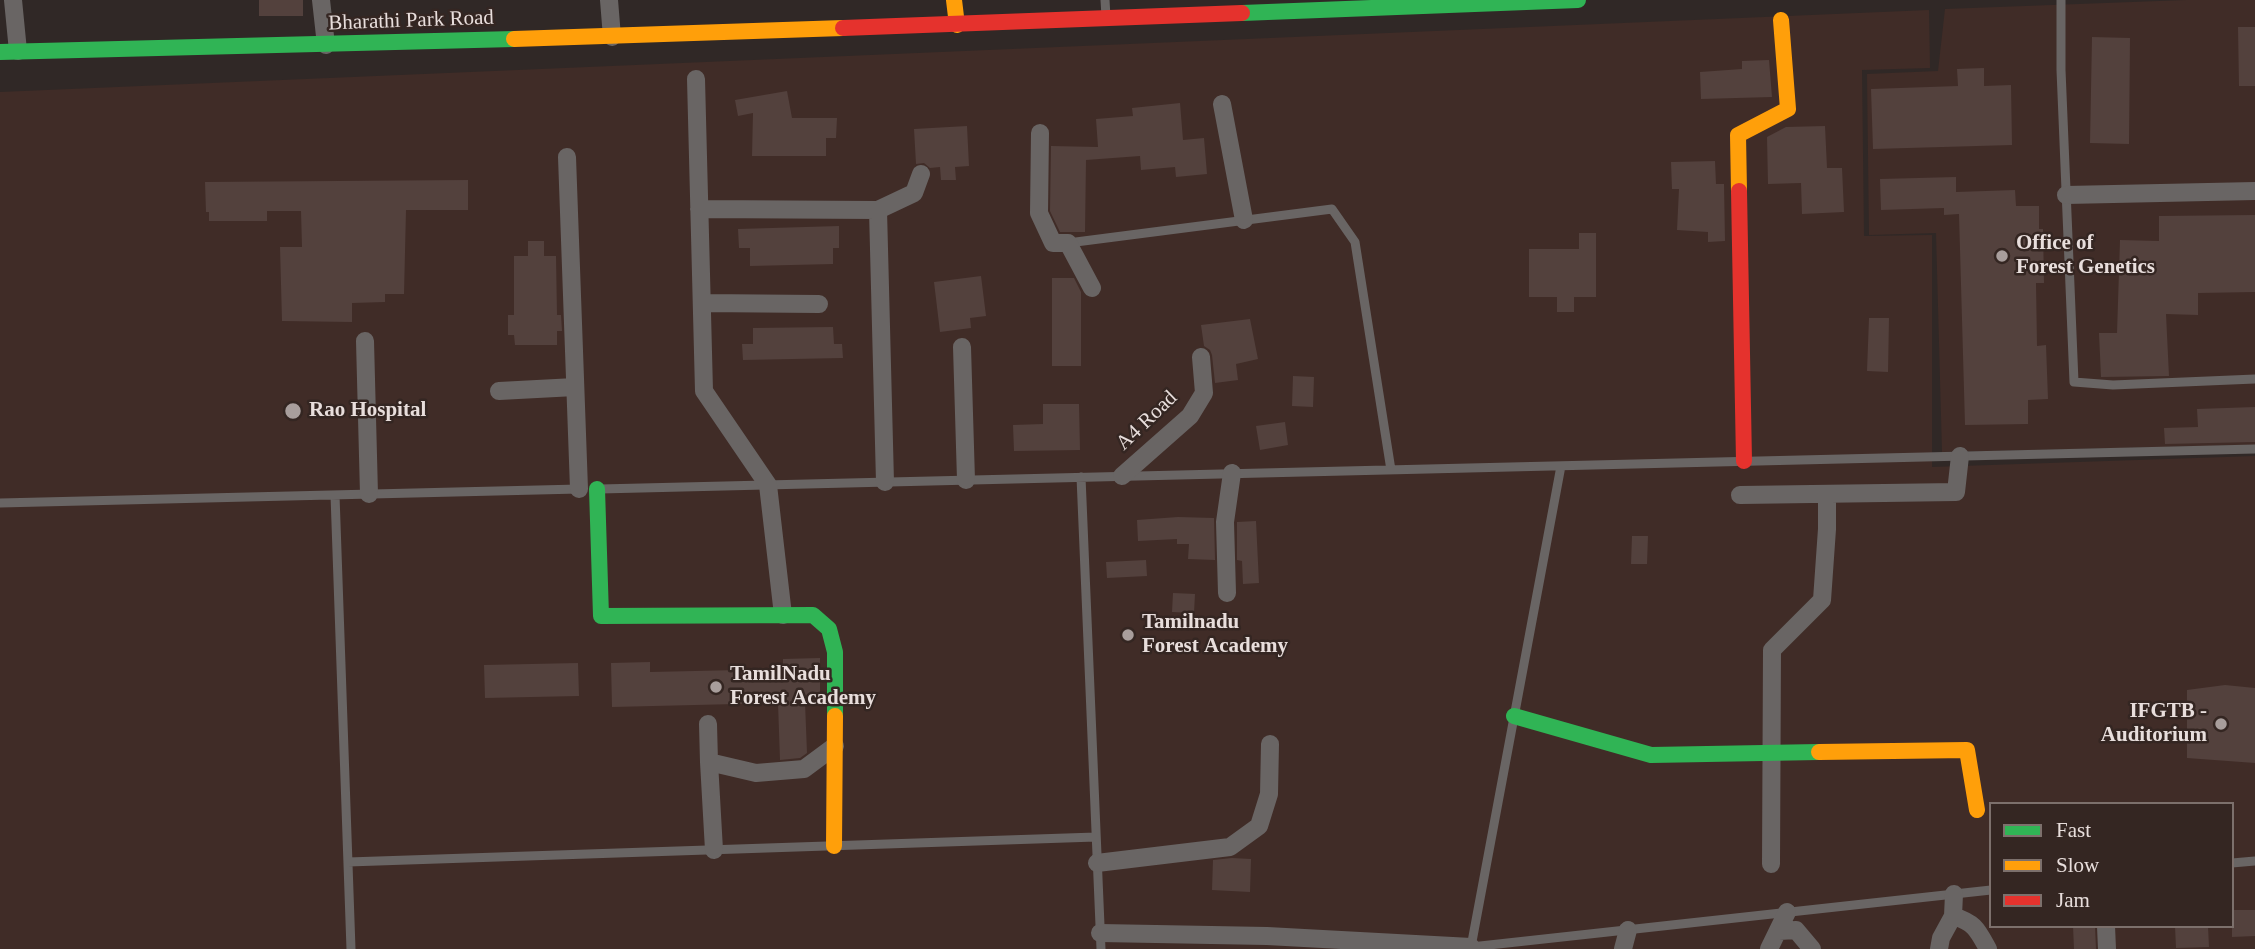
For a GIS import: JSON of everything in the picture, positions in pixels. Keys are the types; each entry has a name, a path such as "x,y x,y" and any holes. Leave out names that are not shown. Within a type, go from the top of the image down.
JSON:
{"street":[{"path":"9,52 13,0"},
{"path":"321,0 326,45"},
{"path":"610,0 612,37"},
{"path":"954,0 957,25"},
{"name":"Bharathi Park Road","path":"9,52 612,37 1578,0"},
{"path":"1744,461 1738,135 1788,109 1781,20"},
{"path":"696,79 704,391 768,485 783,615"},
{"path":"1222,103 1244,220"},
{"path":"1040,133 1039,213 1053,243 1068,243 1093,288"},
{"path":"567,157 575,387 601,616 813,614 829,629 835,652 834,846"},
{"path":"699,209 878,210 914,192 921,174"},
{"path":"2066,195 2255,191"},
{"path":"878,210 885,482"},
{"path":"702,303 819,304"},
{"path":"365,341 369,494"},
{"path":"962,347 967,480"},
{"name":"A4 Road","path":"1122,476 1190,416 1204,393 1201,357"},
{"path":"499,391 575,387"},
{"path":"1740,495 1956,492 1960,456"},
{"path":"1227,593 1225,522 1232,473"},
{"path":"1771,864 1772,650 1822,600 1828,529 1827,494"},
{"path":"1514,716 1651,755 1966,750 1977,810"},
{"path":"708,724 714,850"},
{"path":"1097,863 1230,847 1258,826 1269,794 1270,744"},
{"path":"709,762 756,772 804,769 835,746"},
{"path":"1939,949 1941,938 1953,916 1954,894"},
{"path":"1769,949 1787,912"},
{"path":"1953,916 1970,921 1987,949"},
{"path":"2106,928 2107,949"},
{"path":"1624,949 1628,930"},
{"path":"1779,931 1796,930 1812,949"},
{"path":"1101,941 1268,936 1471,948"}],"lane":[{"path":"1105,0 1106,19"},
{"path":"2061,0 2061,70 2074,382 2113,385 2255,379"},
{"path":"1068,243 1332,209 1355,242 1391,470"},
{"path":"0,503 2255,449"},
{"path":"1561,466 1471,948 1989,890"},
{"path":"1081,477 1101,941"},
{"path":"335,495 351,949"},
{"path":"348,862 1096,837"},
{"path":"2234,863 2255,861"}],"shaded area":[{"path":"2255,0 2255,445 1942,452 1936,233 1869,235 1867,74 1938,71 1945,9"},
{"name":"Tamilnadu Forest Academy","path":"1929,10 1930,68 1862,70 1864,236 1932,235 1932,467 2255,456 2255,949 0,949 0,92"}],"building":[{"path":"259,0 303,0 303,16 259,16"},
{"path":"2238,27 2255,27 2255,86 2239,86"},
{"path":"2092,37 2130,38 2129,144 2090,143"},
{"path":"1769,60 1772,97 1701,99 1700,72 1742,69 1742,61"},
{"path":"1984,68 1984,86 2011,85 2012,145 1873,149 1871,89 1958,86 1957,69"},
{"path":"787,91 792,118 837,118 836,138 826,138 826,156 752,156 753,113 738,116 735,100"},
{"path":"1180,103 1183,140 1204,138 1207,174 1176,177 1175,167 1141,170 1140,156 1086,160 1085,232 1060,232 1050,211 1051,146 1098,147 1096,119 1133,116 1132,108"},
{"path":"967,126 969,166 955,167 956,180 941,180 940,167 930,168 924,163 916,164 914,129"},
{"path":"1825,126 1827,168 1842,168 1844,212 1802,214 1801,183 1768,184 1767,137 1786,127"},
{"path":"1715,161 1716,184 1724,184 1725,241 1708,242 1708,232 1677,230 1679,189 1672,189 1671,162"},
{"name":"Office of Forest Genetics","path":"1956,177 1956,192 2015,190 2016,206 2039,206 2039,229 2043,229 2044,283 2036,283 2037,346 2046,345 2048,399 2028,400 2028,424 1965,425 1959,214 1944,215 1944,208 1881,210 1880,179"},
{"path":"468,180 468,210 406,210 404,294 385,294 385,302 352,303 352,322 282,321 280,247 302,247 301,211 267,211 267,221 209,221 209,212 206,212 205,182"},
{"path":"2255,215 2255,292 2198,293 2198,315 2166,314 2169,376 2101,377 2099,333 2117,333 2120,240 2159,241 2159,216"},
{"path":"839,226 839,248 833,248 833,264 750,266 750,248 739,248 738,229"},
{"path":"1579,233 1596,233 1596,297 1574,297 1574,312 1557,312 1557,297 1529,297 1529,249 1579,249"},
{"path":"528,241 544,241 544,256 556,256 557,315 561,315 562,331 557,331 557,345 515,345 514,335 508,335 508,315 514,315 514,256 528,256"},
{"path":"981,276 986,316 970,318 971,328 940,332 934,282"},
{"path":"1052,278 1074,278 1081,292 1081,366 1052,366"},
{"path":"1869,318 1889,318 1888,372 1867,371"},
{"path":"1250,319 1258,359 1236,364 1238,380 1215,383 1212,355 1204,346 1201,325"},
{"path":"833,327 834,344 842,344 843,358 743,360 742,344 753,344 753,328"},
{"path":"1293,376 1314,377 1313,407 1292,406"},
{"path":"1043,404 1079,404 1080,450 1014,451 1013,425 1043,424"},
{"path":"2255,407 2255,442 2165,444 2164,428 2198,427 2197,409"},
{"path":"1285,422 1288,445 1260,450 1256,426"},
{"path":"1214,518 1215,560 1188,559 1189,544 1177,544 1177,539 1138,541 1137,520"},
{"path":"1256,521 1259,583 1243,584 1242,561 1237,560 1237,522"},
{"path":"1632,536 1648,536 1647,564 1631,564"},
{"path":"1146,560 1147,576 1107,578 1106,562"},
{"path":"1173,593 1195,594 1194,613 1172,612"},
{"name":"TamilNadu Forest Academy","path":"820,658 820,702 805,702 807,753 800,758 780,760 778,703 612,707 611,663 650,662 650,672 783,669 783,659"},
{"path":"578,663 579,696 485,698 484,665"},
{"name":"IFGTB - Auditorium","path":"2225,685 2255,688 2255,763 2187,758 2187,690"},
{"path":"1251,859 1250,892 1212,890 1213,860"},
{"path":"2234,910 2255,910 2255,936 2232,937"},
{"path":"2073,928 2095,928 2096,949 2074,949"},
{"path":"2175,928 2208,928 2209,947 2176,948"}],"traffic: fast":[{"path":"1242,13 1578,0"},
{"path":"0,52 514,39"},
{"path":"597,489 601,616 813,615 829,629 835,652 835,716"},
{"path":"1514,716 1651,755 1819,752"}],"traffic: slow":[{"path":"954,0 957,25"},
{"path":"1739,191 1738,135 1788,109 1781,20"},
{"path":"514,39 843,28"},
{"path":"834,846 835,716"},
{"path":"1819,752 1967,750 1977,810"}],"traffic: jam":[{"path":"843,28 1242,13"},
{"path":"1739,191 1744,461"}],"place":[{"name":"Office of Forest Genetics","path":"2002,256"},
{"name":"Rao Hospital","path":"293,411"},
{"name":"Tamilnadu Forest Academy","path":"1128,635"},
{"name":"TamilNadu Forest Academy","path":"716,687"},
{"name":"IFGTB - Auditorium","path":"2221,724"}]}
